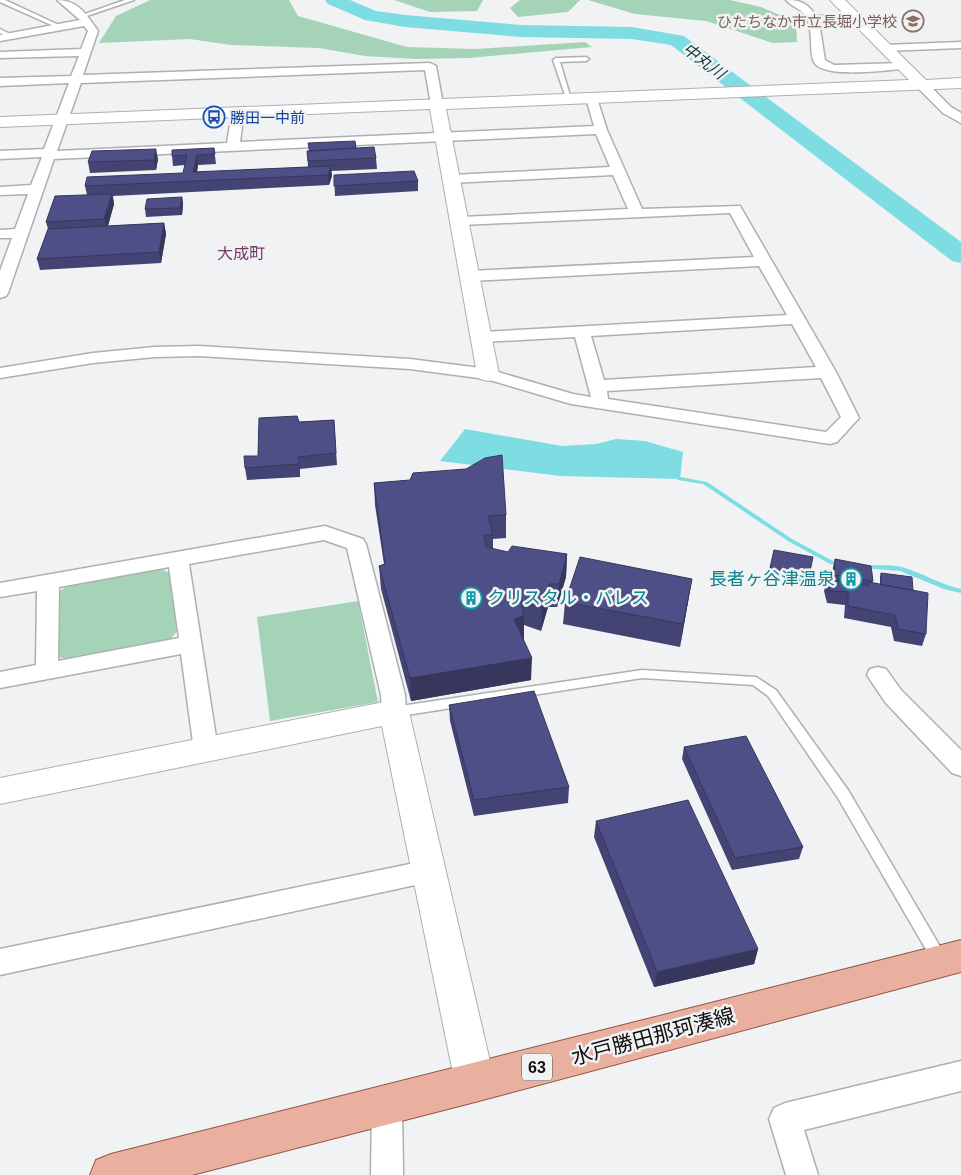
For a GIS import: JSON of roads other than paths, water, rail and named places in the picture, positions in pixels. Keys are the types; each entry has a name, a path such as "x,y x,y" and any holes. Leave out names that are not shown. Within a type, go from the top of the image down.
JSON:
{"main road":[{"name":"水戸勝田那珂湊線","path":"111,1175 475,1083 951,958"}],"street":[{"path":"1,286 22,233 93,31 84,19 62,0"},
{"path":"791,0 807,10 813,18 819,61 823,65 832,69 902,66"},
{"path":"838,0 902,66 948,110 961,119"},
{"path":"813,18 854,17"},
{"path":"3,35 60,26 84,19"},
{"path":"884,48 961,45"},
{"path":"0,55 86,52"},
{"path":"0,82 430,66 488,374"},
{"path":"0,122 961,83"},
{"path":"592,98 601,130 636,212"},
{"path":"233,148 238,112"},
{"path":"0,155 233,148 601,130"},
{"path":"451,179 617,171"},
{"path":"0,191 37,190"},
{"path":"0,373 92,358 155,352 199,351 410,364 488,374 571,399 830,438 850,418 827,372 735,209 460,221"},
{"path":"0,234 22,233"},
{"path":"470,276 764,261"},
{"path":"482,337 797,319"},
{"path":"582,332 602,404"},
{"path":"598,386 827,372"},
{"path":"0,590 325,533 356,544 393,695 394,712 475,1083"},
{"path":"178,558 206,750"},
{"path":"47,671 48,581"},
{"path":"0,680 192,644"},
{"path":"878,675 894,696 961,766"},
{"path":"0,791 394,712"},
{"path":"0,962 429,871"},
{"path":"802,1175 785,1119 961,1076"},
{"path":"387,1104 387,1175"}],"lane":[{"path":"0,0 60,26"},
{"path":"84,19 131,0"},
{"path":"569,98 556,60 586,59"},
{"path":"394,712 642,674 756,681 772,693 951,958"}],"water":[{"path":"465,429 562,446 596,444 616,439 645,441 683,452 680,479 560,476 440,461"}],"waterway":[{"name":"中丸川","path":"334,0 372,16 405,21 521,31 632,33 677,40 961,255"},
{"path":"680,479 705,483 790,540 832,563 840,564"},
{"path":"865,567 901,569 946,588 961,591"}],"place":[{"name":"ひたちなか市立長堀小学校","path":"913,21"},
{"name":"勝田一中前","path":"214,117"},
{"name":"長者ヶ谷津温泉","path":"851,579"},
{"name":"クリスタル・パレス","path":"471,598"}],"district":[{"name":"大成町","path":"241,253"}]}
